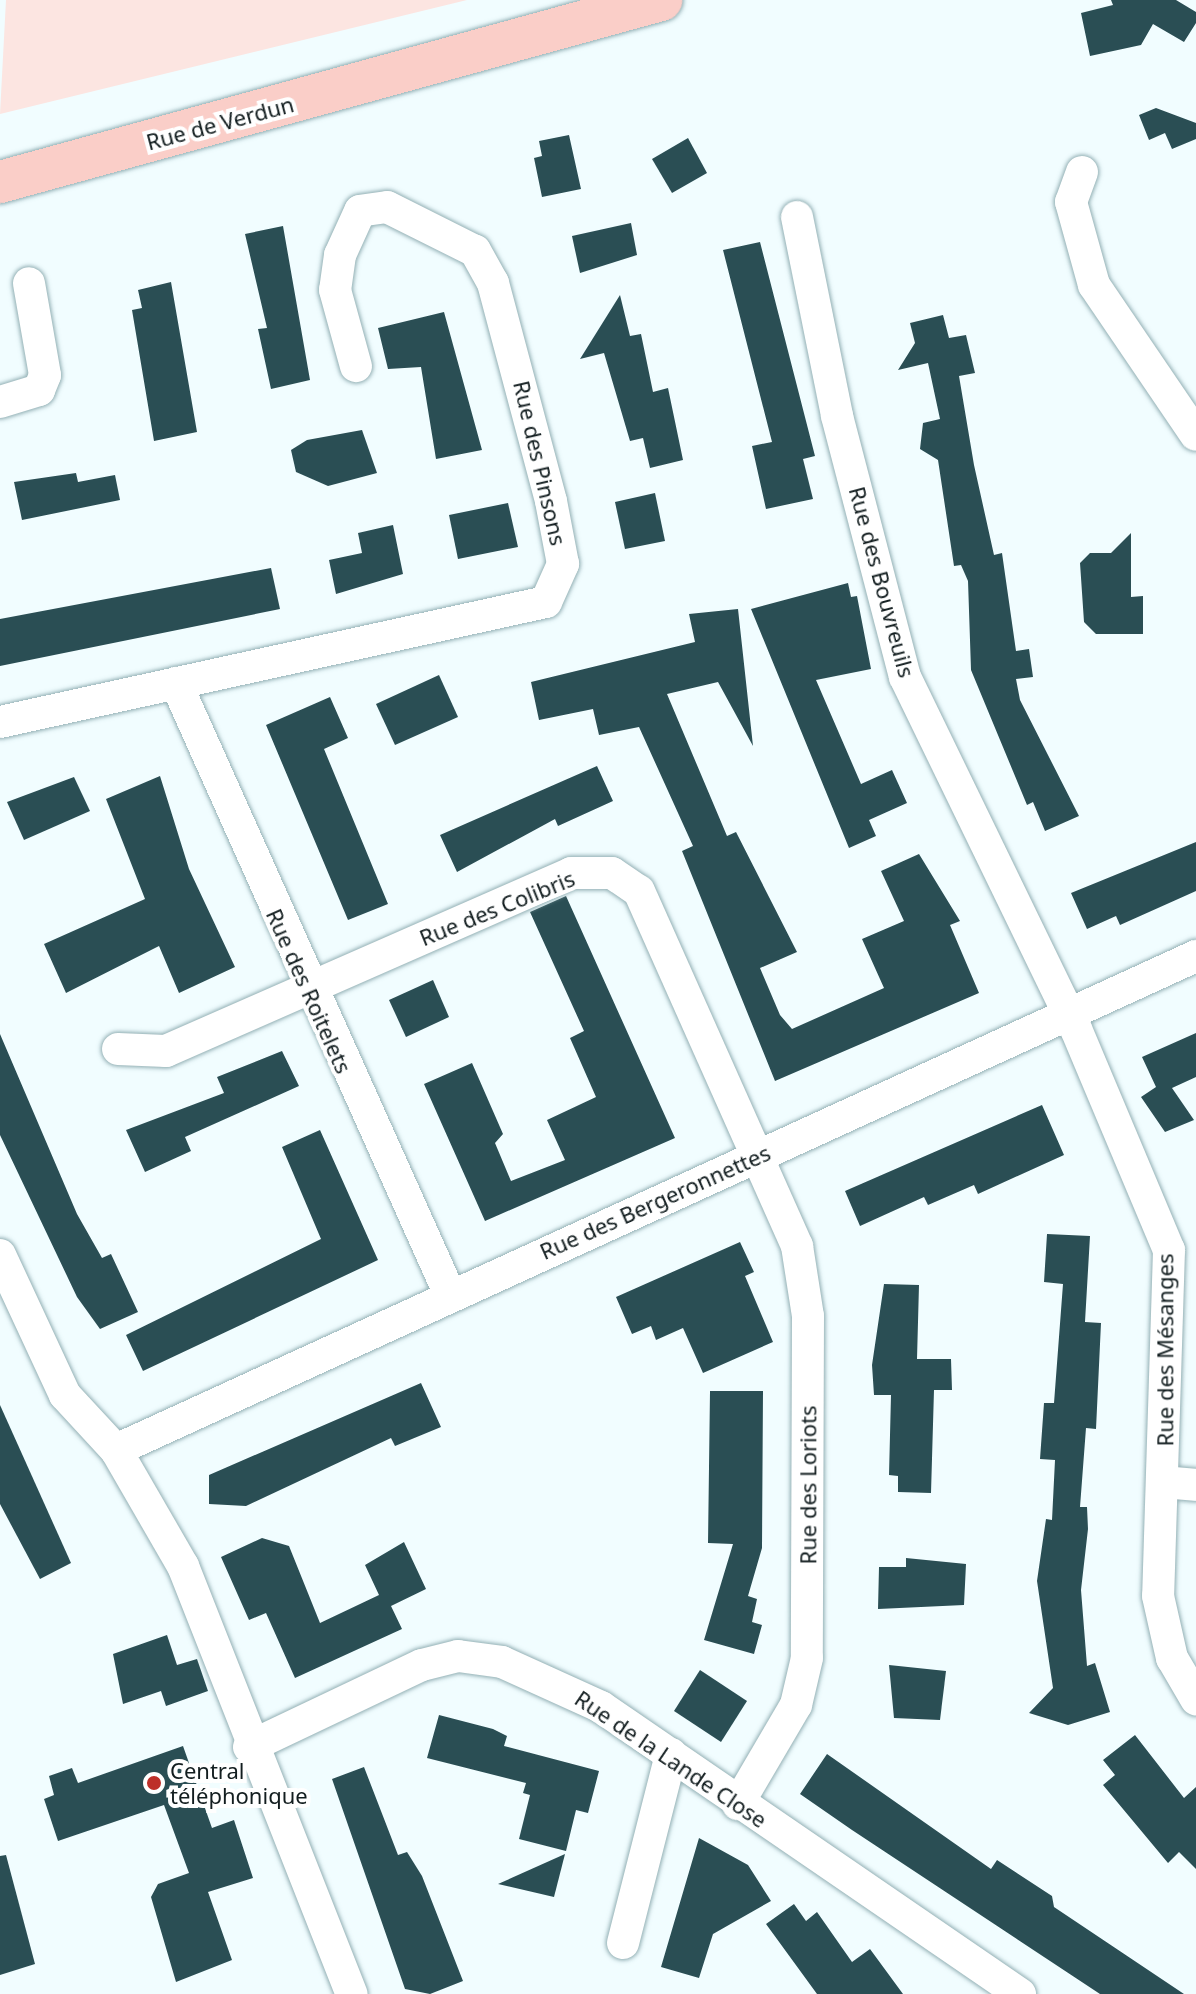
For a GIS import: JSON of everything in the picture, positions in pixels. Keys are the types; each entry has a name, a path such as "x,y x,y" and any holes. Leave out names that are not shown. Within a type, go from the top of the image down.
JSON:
{"main road":[{"name":"Rue de Verdun","path":"0,182 261,114 439,57 661,0"},
{"name":"Rue de Verdun","path":"0,153 244,92 439,57"}],"street":[{"path":"1082,172 1071,202 1094,285 1164,379 1196,435"},
{"name":"Rue des Pinsons","path":"0,722 546,602 563,564 551,501 493,283 475,251 387,207 360,211 340,255 335,290 356,366"},
{"name":"Rue des Bouvreuils","path":"797,217 837,416 905,677 1065,1014"},
{"path":"0,402 39,390 45,375 29,283"},
{"path":"1164,379 1196,397"},
{"name":"Rue des Roitelets","path":"176,683 307,988 450,1295"},
{"name":"Rue des Colibris","path":"118,1049 166,1051 571,873 612,873 639,891 759,1157"},
{"name":"Rue des Bergeronnettes","path":"116,1450 1196,956"},
{"name":"Rue des Mésanges","path":"1065,1014 1169,1250 1158,1596 1172,1658 1196,1699"},
{"name":"Rue des Loriots","path":"738,1804 796,1705 807,1658 808,1316 797,1246 759,1157"},
{"path":"0,1255 65,1395 116,1450 183,1566 249,1747 352,1994"},
{"path":"1163,1482 1196,1485"},
{"name":"Rue de la Lande Close","path":"249,1747 422,1665 458,1656 502,1662 555,1684 671,1754 738,1804 1020,1994"},
{"path":"623,1943 671,1754"}],"shaded area":[{"path":"6,0 467,0 0,114"}],"building":[{"path":"1111,0 1176,0 1196,12 1196,23 1184,42 1153,24 1141,45 1090,56 1081,13 1113,5"},
{"path":"1156,108 1196,123 1196,139 1172,149 1165,133 1149,140 1139,115"},
{"path":"569,135 581,189 542,197 534,158 542,156 539,141"},
{"path":"688,138 707,173 672,193 652,159"},
{"path":"631,223 637,255 580,273 572,236"},
{"path":"283,226 310,380 271,389 258,329 267,328 245,234"},
{"path":"760,242 815,456 803,459 813,499 766,509 752,446 772,442 723,250"},
{"path":"171,282 197,432 154,441 132,310 142,308 138,290"},
{"path":"620,295 630,336 641,334 653,392 668,388 683,460 650,468 643,438 630,441 604,353 580,359"},
{"path":"444,312 482,450 436,459 421,367 388,369 378,328"},
{"path":"943,315 949,338 966,335 975,373 959,376 994,555 1002,553 1016,651 1029,649 1033,677 1016,679 1020,700 1079,816 1045,831 1033,802 1027,805 971,670 968,581 961,565 954,566 938,460 920,449 923,423 940,419 928,363 898,370 915,343 910,323"},
{"path":"362,430 377,473 328,486 296,472 291,450 307,440"},
{"path":"76,473 78,482 115,475 120,500 22,520 14,482"},
{"path":"655,493 665,541 625,549 615,502"},
{"path":"508,503 518,547 458,559 449,515"},
{"path":"393,525 403,574 336,594 329,560 362,553 358,533"},
{"path":"1131,533 1131,597 1143,596 1143,634 1096,634 1084,622 1080,563 1090,553 1111,553"},
{"path":"271,568 280,609 0,666 0,619"},
{"path":"848,583 851,597 857,596 871,669 816,680 861,784 892,770 907,803 869,820 876,836 849,848 751,609"},
{"path":"738,609 753,746 718,682 667,694 727,836 736,832 797,952 760,968 780,1015 792,1029 884,988 862,939 904,921 881,871 919,854 960,921 950,925 979,993 775,1081 682,851 693,846 639,727 599,735 593,709 539,720 531,682 695,642 689,614"},
{"path":"439,675 458,717 395,745 376,704"},
{"path":"330,697 348,738 324,749 388,904 348,920 266,725"},
{"path":"597,766 613,801 558,826 555,819 457,872 440,835"},
{"path":"160,776 189,869 235,967 179,993 159,946 66,993 44,944 145,899 106,799"},
{"path":"74,777 90,811 24,840 7,802"},
{"path":"1196,842 1196,891 1120,925 1116,916 1087,929 1071,893"},
{"path":"566,896 675,1138 485,1221 424,1084 472,1063 503,1134 495,1143 511,1181 565,1160 547,1120 596,1097 570,1038 584,1031 530,912"},
{"path":"433,980 449,1017 406,1037 389,1000"},
{"path":"1196,1033 1196,1077 1172,1088 1194,1120 1165,1132 1141,1097 1156,1087 1142,1057"},
{"path":"0,1034 77,1214 102,1258 111,1254 138,1312 100,1329 77,1297 0,1135"},
{"path":"282,1051 299,1086 185,1137 191,1151 145,1172 126,1130 224,1093 217,1077"},
{"path":"1042,1105 1064,1155 978,1194 974,1185 928,1205 924,1197 860,1226 845,1191"},
{"path":"320,1130 378,1260 143,1371 126,1335 321,1239 282,1147"},
{"path":"1047,1234 1090,1236 1085,1322 1101,1323 1096,1429 1086,1428 1080,1507 1087,1507 1088,1529 1081,1590 1087,1666 1095,1663 1110,1712 1068,1725 1029,1713 1053,1688 1037,1581 1046,1519 1052,1520 1055,1460 1040,1459 1044,1403 1054,1403 1063,1284 1044,1282"},
{"path":"740,1242 754,1272 745,1276 773,1342 703,1373 683,1328 656,1340 651,1326 632,1334 616,1297"},
{"path":"884,1284 919,1285 917,1359 951,1359 952,1390 934,1390 931,1493 898,1492 898,1476 889,1475 891,1395 874,1395 872,1365"},
{"path":"421,1383 441,1427 395,1446 391,1438 246,1506 209,1504 209,1475"},
{"path":"710,1391 763,1391 762,1548 748,1596 757,1599 752,1622 762,1625 754,1654 704,1640 733,1544 708,1543"},
{"path":"0,1405 71,1563 40,1579 0,1504"},
{"path":"262,1538 289,1546 320,1623 379,1595 365,1565 404,1542 426,1589 391,1606 402,1629 295,1678 266,1613 249,1620 221,1557"},
{"path":"906,1558 966,1564 964,1605 878,1609 879,1567 906,1567"},
{"path":"167,1635 177,1665 197,1659 208,1691 166,1706 161,1691 123,1704 113,1654"},
{"path":"889,1665 946,1671 940,1720 894,1718"},
{"path":"700,1670 747,1701 721,1742 674,1711"},
{"path":"439,1715 493,1729 507,1736 504,1746 599,1771 588,1813 576,1810 566,1851 519,1839 530,1795 523,1793 526,1783 427,1758"},
{"path":"1135,1735 1184,1798 1196,1787 1196,1869 1179,1852 1168,1863 1103,1785 1115,1775 1103,1760"},
{"path":"183,1746 212,1828 234,1820 253,1878 208,1892 232,1960 176,1982 151,1897 158,1884 189,1873 164,1805 58,1841 44,1799 54,1795 49,1776 72,1768 78,1783"},
{"path":"827,1754 991,1869 997,1860 1052,1896 1054,1907 1184,1994 1100,1994 852,1830 800,1794"},
{"path":"364,1767 398,1855 407,1852 422,1876 463,1981 430,1994 405,1989 332,1779"},
{"path":"699,1838 748,1865 771,1901 713,1934 699,1978 661,1967"},
{"path":"565,1854 554,1897 498,1884"},
{"path":"6,1855 35,1964 0,1975 0,1856"},
{"path":"794,1904 806,1921 817,1912 852,1962 870,1949 903,1994 817,1994 766,1924"}],"place":[{"name":"Central téléphonique","path":"154,1783"}]}
